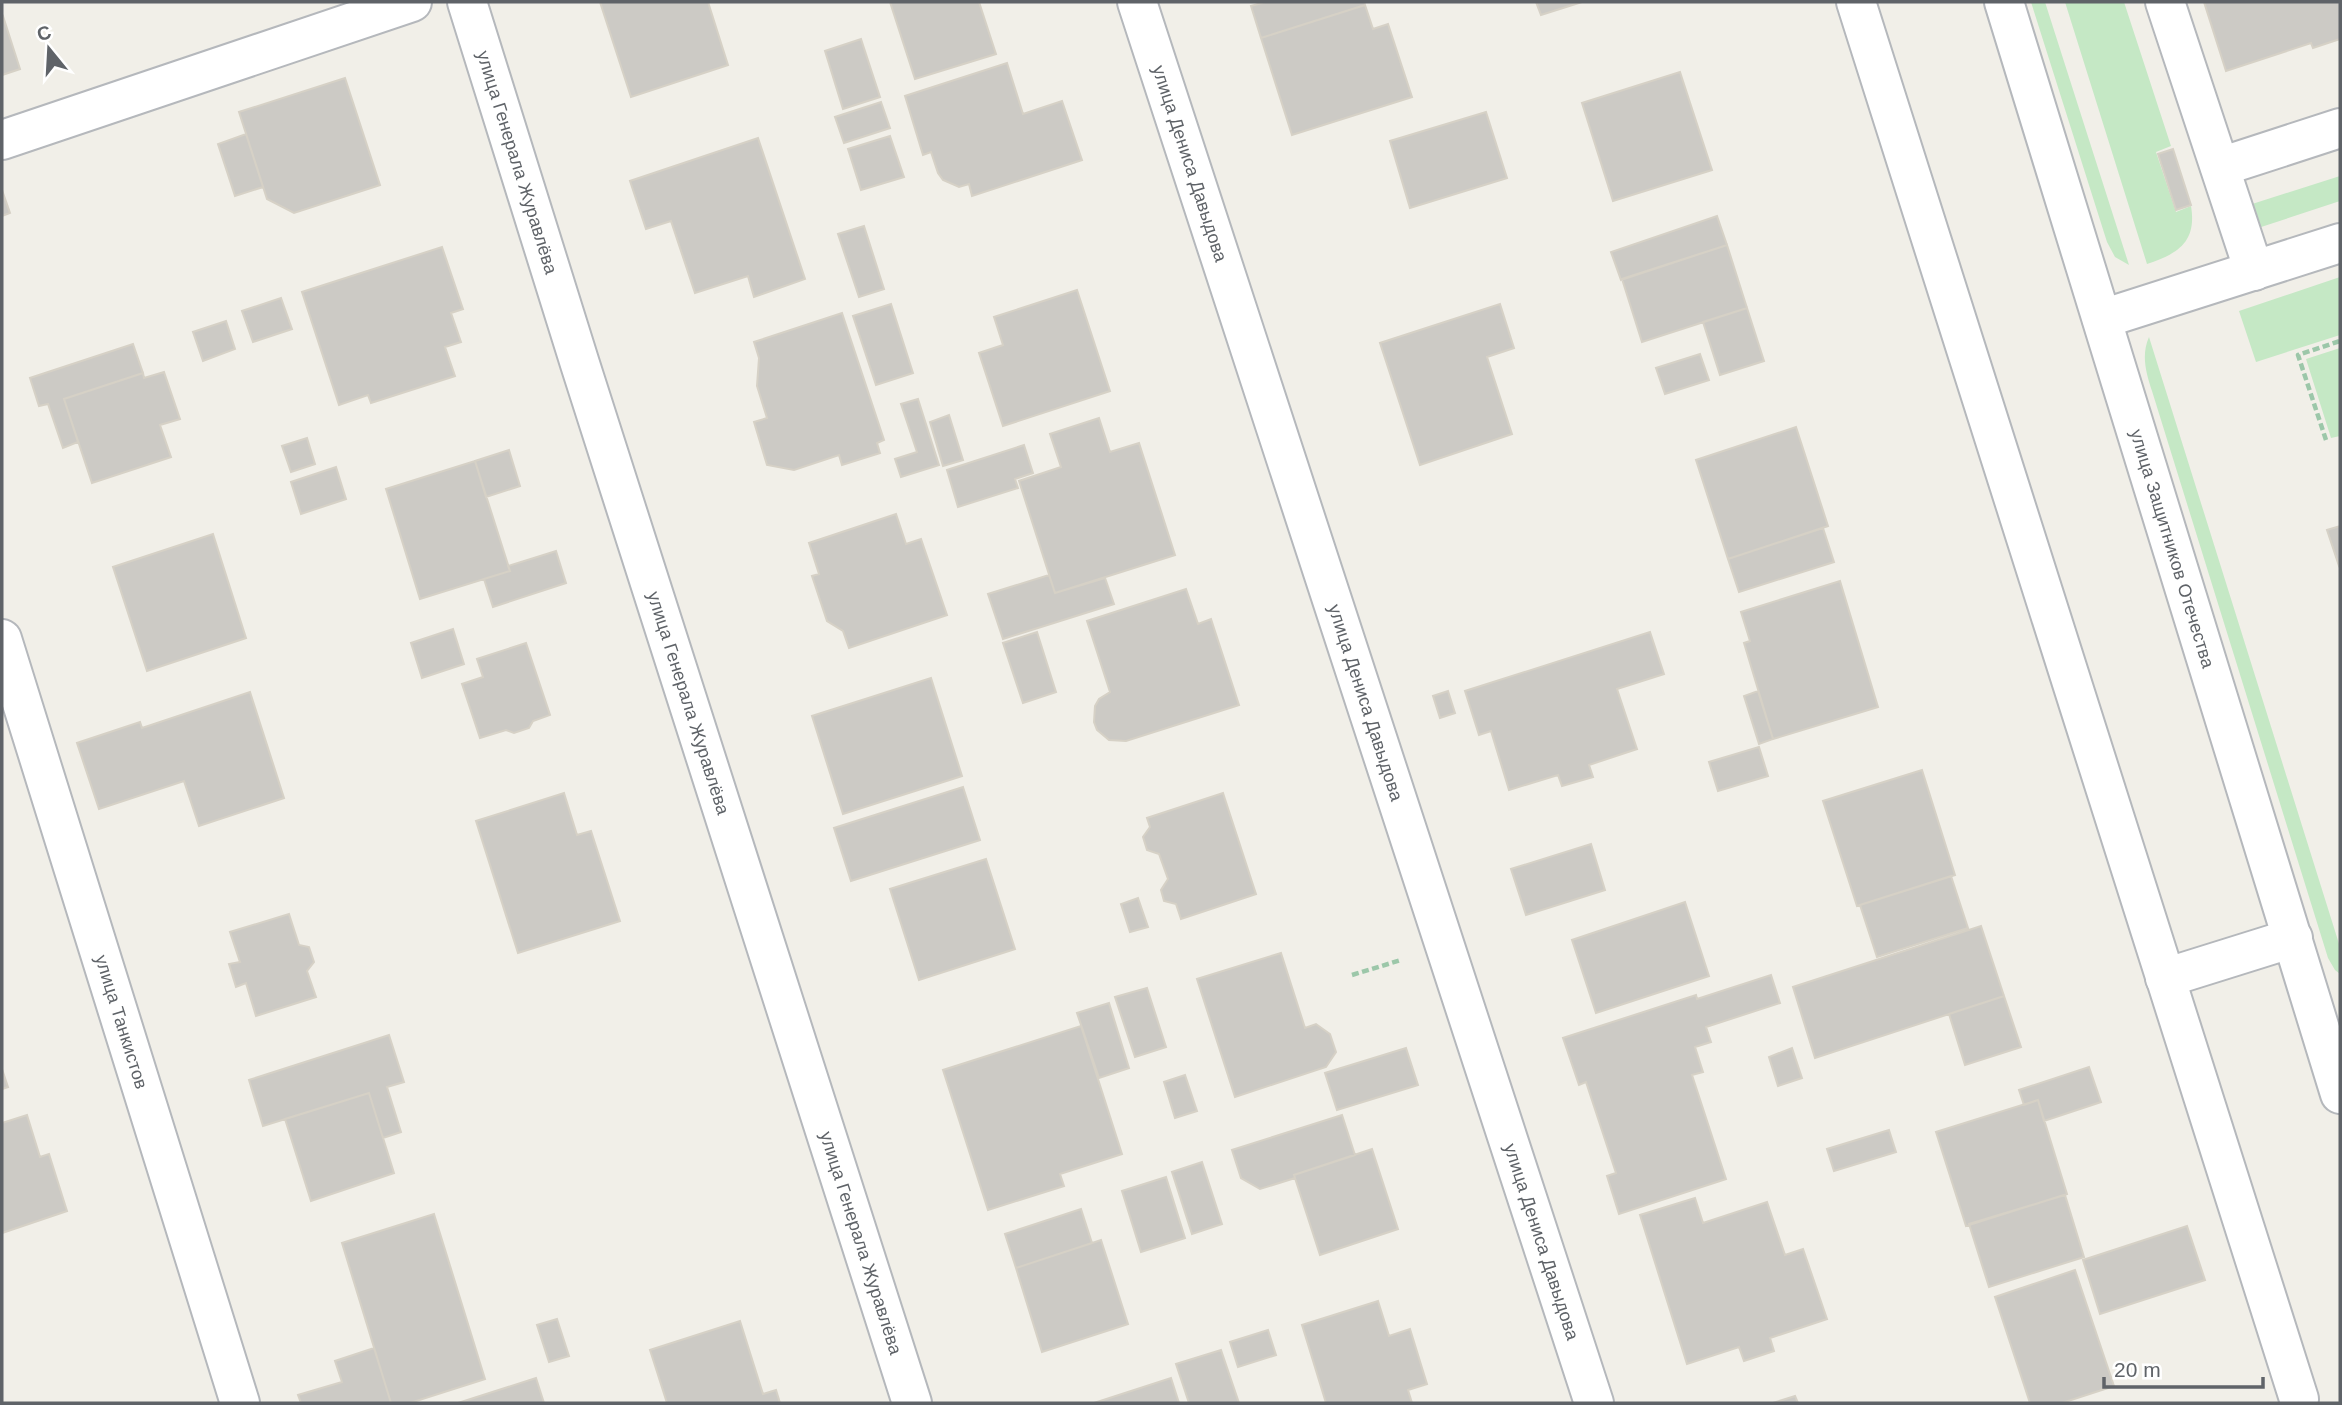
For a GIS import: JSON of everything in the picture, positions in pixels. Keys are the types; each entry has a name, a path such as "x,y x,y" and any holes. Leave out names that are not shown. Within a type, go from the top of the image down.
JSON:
{"street":[{"path":"2,140 412,2"},
{"name":"улица Генерала Журавлёва","path":"467,2 588,390 912,1403"},
{"name":"улица Дениса Давыдова","path":"1137,2 1594,1403"},
{"path":"1856,2 2300,1399"},
{"name":"улица Защитников Отечества","path":"2004,2 2293,938 2332,1036 2340,1094"},
{"path":"2165,2 2254,271"},
{"path":"2220,167 2340,128"},
{"path":"2102,320 2340,243"},
{"name":"улица Танкистов","path":"2,639 240,1403"},
{"path":"2165,978 2293,938"}],"path":[{"path":"2326,440 2298,355 2340,341"}],"green space":[{"path":"2031,2 2045,2 2129,265 2115,257 2107,242"},
{"path":"2065,2 2124,2 2171,146 2156,152 2176,212 2191,206 2191,229 2183,245 2168,256 2147,264"},
{"path":"2340,176 2340,201 2255,229 2249,205"},
{"path":"2340,277 2340,335 2256,362 2239,311"},
{"path":"2149,337 2340,947 2340,974 2328,958 2146,371 2145,357"},
{"path":"2340,348 2340,436 2331,438 2306,359"}],"building":[{"path":"600,2 708,2 728,65 631,97"},
{"path":"890,2 979,2 996,54 915,79"},
{"path":"1265,2 1364,2 1365,5 1261,38 1251,6"},
{"path":"1536,2 1582,2 1541,15"},
{"path":"2204,2 2340,2 2340,39 2313,48 2311,43 2226,71"},
{"path":"2204,2 2340,2 2340,39 2313,48 2311,43 2226,71"},
{"path":"1365,5 1373,29 1388,24 1412,97 1292,135 1261,38"},
{"path":"2,17 20,69 2,75"},
{"path":"861,39 880,97 843,109 825,51"},
{"path":"1007,63 1023,114 1062,101 1082,160 972,196 969,184 959,187 943,180 931,152 923,155 905,96"},
{"path":"1680,72 1712,170 1613,201 1582,103"},
{"path":"345,78 380,185 294,213 267,199 239,112"},
{"path":"881,102 890,128 844,143 835,117"},
{"path":"1486,112 1507,178 1410,208 1390,141"},
{"path":"246,134 263,187 235,196 218,144"},
{"path":"890,136 904,177 861,190 848,149"},
{"path":"758,138 805,279 754,297 748,276 695,293 671,221 646,229 630,181"},
{"path":"2173,149 2191,205 2176,210 2158,154"},
{"path":"2,190 10,213 2,216"},
{"path":"1717,216 1727,245 1621,280 1611,252"},
{"path":"864,226 884,289 859,297 838,234"},
{"path":"1727,245 1747,308 1642,342 1622,279"},
{"path":"442,247 463,309 451,313 461,342 445,347 455,376 371,403 368,395 339,405 302,292"},
{"path":"1077,290 1110,391 1003,426 979,353 1003,345 994,317"},
{"path":"281,298 292,329 253,342 242,311"},
{"path":"891,304 913,373 876,385 853,316"},
{"path":"1500,304 1514,348 1487,357 1512,434 1420,465 1380,343"},
{"path":"1747,308 1764,361 1720,375 1703,322"},
{"path":"842,313 884,440 877,443 880,453 842,465 839,455 794,470 767,465 754,422 767,418 757,386 759,358 754,342"},
{"path":"226,321 235,349 203,361 193,332"},
{"path":"133,344 143,373 64,399 78,442 63,448 48,404 39,406 30,378"},
{"path":"1700,354 1709,380 1665,394 1656,368"},
{"path":"164,372 180,419 160,425 171,457 92,483 64,399 143,373 144,378"},
{"path":"918,399 939,465 901,477 895,459 917,452 901,404"},
{"path":"949,415 963,460 943,466 930,422"},
{"path":"1099,418 1110,452 1139,443 1175,555 1055,593 1019,481 1061,467 1050,434"},
{"path":"1796,427 1828,526 1728,559 1696,460"},
{"path":"307,438 315,464 291,472 282,446"},
{"path":"1024,445 1033,473 1015,479 1018,488 958,507 947,470"},
{"path":"509,450 520,486 486,497 475,461"},
{"path":"475,461 510,571 420,599 386,489"},
{"path":"336,467 346,499 301,514 291,482"},
{"path":"896,514 906,544 921,539 947,615 849,648 843,631 827,621 812,576 819,574 809,543"},
{"path":"2340,526 2340,565 2339,566 2327,530"},
{"path":"1823,528 1834,562 1739,592 1728,559"},
{"path":"213,534 246,638 147,671 113,567"},
{"path":"556,551 566,583 493,607 484,579 510,571 508,566"},
{"path":"1049,575 1055,593 1105,578 1114,604 1003,639 988,594"},
{"path":"1840,581 1878,707 1773,739 1744,643 1750,641 1741,612"},
{"path":"1186,589 1198,624 1211,619 1239,705 1126,741 1109,740 1097,730 1094,722 1095,706 1099,699 1110,692 1087,621"},
{"path":"453,629 464,664 422,678 411,643"},
{"path":"1037,632 1056,692 1023,703 1003,643"},
{"path":"1650,632 1664,674 1617,689 1637,749 1589,765 1593,777 1562,786 1558,775 1509,790 1491,731 1479,735 1465,691"},
{"path":"526,643 550,715 533,721 529,728 514,733 506,730 480,738 462,684 483,677 477,659"},
{"path":"931,678 962,776 843,814 812,716"},
{"path":"1448,691 1455,713 1440,718 1433,696"},
{"path":"1758,691 1773,739 1759,744 1744,696"},
{"path":"250,692 284,798 199,826 184,781 99,809 77,743 140,722 142,728"},
{"path":"1759,747 1768,776 1718,791 1709,762"},
{"path":"1922,770 1955,875 1857,906 1823,801"},
{"path":"963,787 980,840 851,881 834,828"},
{"path":"564,793 577,835 591,831 620,921 518,953 476,821"},
{"path":"1223,793 1256,894 1181,919 1176,904 1164,901 1161,890 1168,879 1159,854 1147,850 1143,837 1150,827 1147,818"},
{"path":"1591,844 1605,890 1526,915 1511,869"},
{"path":"986,859 1015,949 919,980 890,889"},
{"path":"1951,876 1968,928 1877,957 1860,905"},
{"path":"1138,898 1148,927 1130,932 1121,904"},
{"path":"1685,902 1709,976 1596,1013 1572,940"},
{"path":"289,914 299,945 309,947 314,962 307,971 316,997 256,1016 246,983 236,987 229,964 240,962 230,932"},
{"path":"1981,926 2004,996 1815,1058 1793,987"},
{"path":"1281,953 1305,1028 1316,1024 1330,1034 1336,1052 1326,1067 1235,1097 1197,979"},
{"path":"1771,975 1780,1003 1706,1027 1711,1042 1695,1047 1703,1072 1692,1075 1726,1179 1619,1214 1607,1176 1616,1173 1586,1082 1579,1085 1563,1038 1696,995 1697,999"},
{"path":"1147,988 1166,1047 1135,1057 1115,997"},
{"path":"2004,996 2021,1047 1965,1065 1949,1014"},
{"path":"1109,1003 1129,1068 1099,1078 1077,1013"},
{"path":"1081,1026 1122,1154 1060,1174 1064,1186 988,1210 943,1070"},
{"path":"389,1035 404,1082 387,1087 401,1132 383,1138 369,1093 263,1126 249,1080"},
{"path":"1406,1048 1418,1085 1337,1110 1325,1073"},
{"path":"1792,1048 1802,1078 1778,1086 1769,1057"},
{"path":"2089,1067 2101,1102 2044,1121 2038,1100 2024,1105 2019,1090"},
{"path":"2,1069 8,1087 2,1089"},
{"path":"1185,1075 1197,1111 1175,1118 1164,1082"},
{"path":"369,1093 394,1173 311,1201 285,1119"},
{"path":"2038,1100 2067,1194 1966,1226 1936,1132"},
{"path":"27,1115 40,1157 49,1154 67,1211 2,1233 2,1123"},
{"path":"1342,1115 1355,1155 1260,1189 1241,1178 1232,1150"},
{"path":"1889,1130 1896,1152 1834,1171 1827,1149"},
{"path":"1372,1149 1398,1229 1320,1255 1294,1175"},
{"path":"1202,1162 1222,1224 1192,1234 1172,1172"},
{"path":"1166,1177 1185,1238 1141,1252 1122,1191"},
{"path":"2065,1195 2084,1257 1989,1287 1969,1224"},
{"path":"1695,1198 1703,1223 1767,1202 1785,1255 1803,1249 1827,1319 1770,1338 1774,1351 1744,1361 1739,1347 1687,1364 1640,1215"},
{"path":"1081,1209 1092,1243 1016,1268 1005,1234"},
{"path":"434,1214 485,1379 410,1403 391,1403 342,1243"},
{"path":"2187,1226 2205,1280 2100,1314 2083,1260"},
{"path":"1101,1240 1128,1324 1042,1352 1016,1268"},
{"path":"2075,1270 2114,1386 2062,1403 2030,1403 1995,1297"},
{"path":"1378,1301 1389,1336 1410,1329 1427,1384 1408,1390 1412,1403 1326,1403 1302,1325"},
{"path":"557,1319 569,1356 549,1362 537,1325"},
{"path":"740,1321 763,1394 776,1390 780,1403 667,1403 650,1350"},
{"path":"1268,1330 1276,1355 1238,1367 1230,1342"},
{"path":"374,1348 391,1403 301,1403 298,1395 342,1382 335,1361"},
{"path":"1221,1350 1239,1403 1189,1403 1176,1364"},
{"path":"536,1378 544,1403 458,1403"},
{"path":"1171,1378 1179,1403 1094,1403"},
{"path":"1795,1396 1798,1403 1773,1403"}]}
